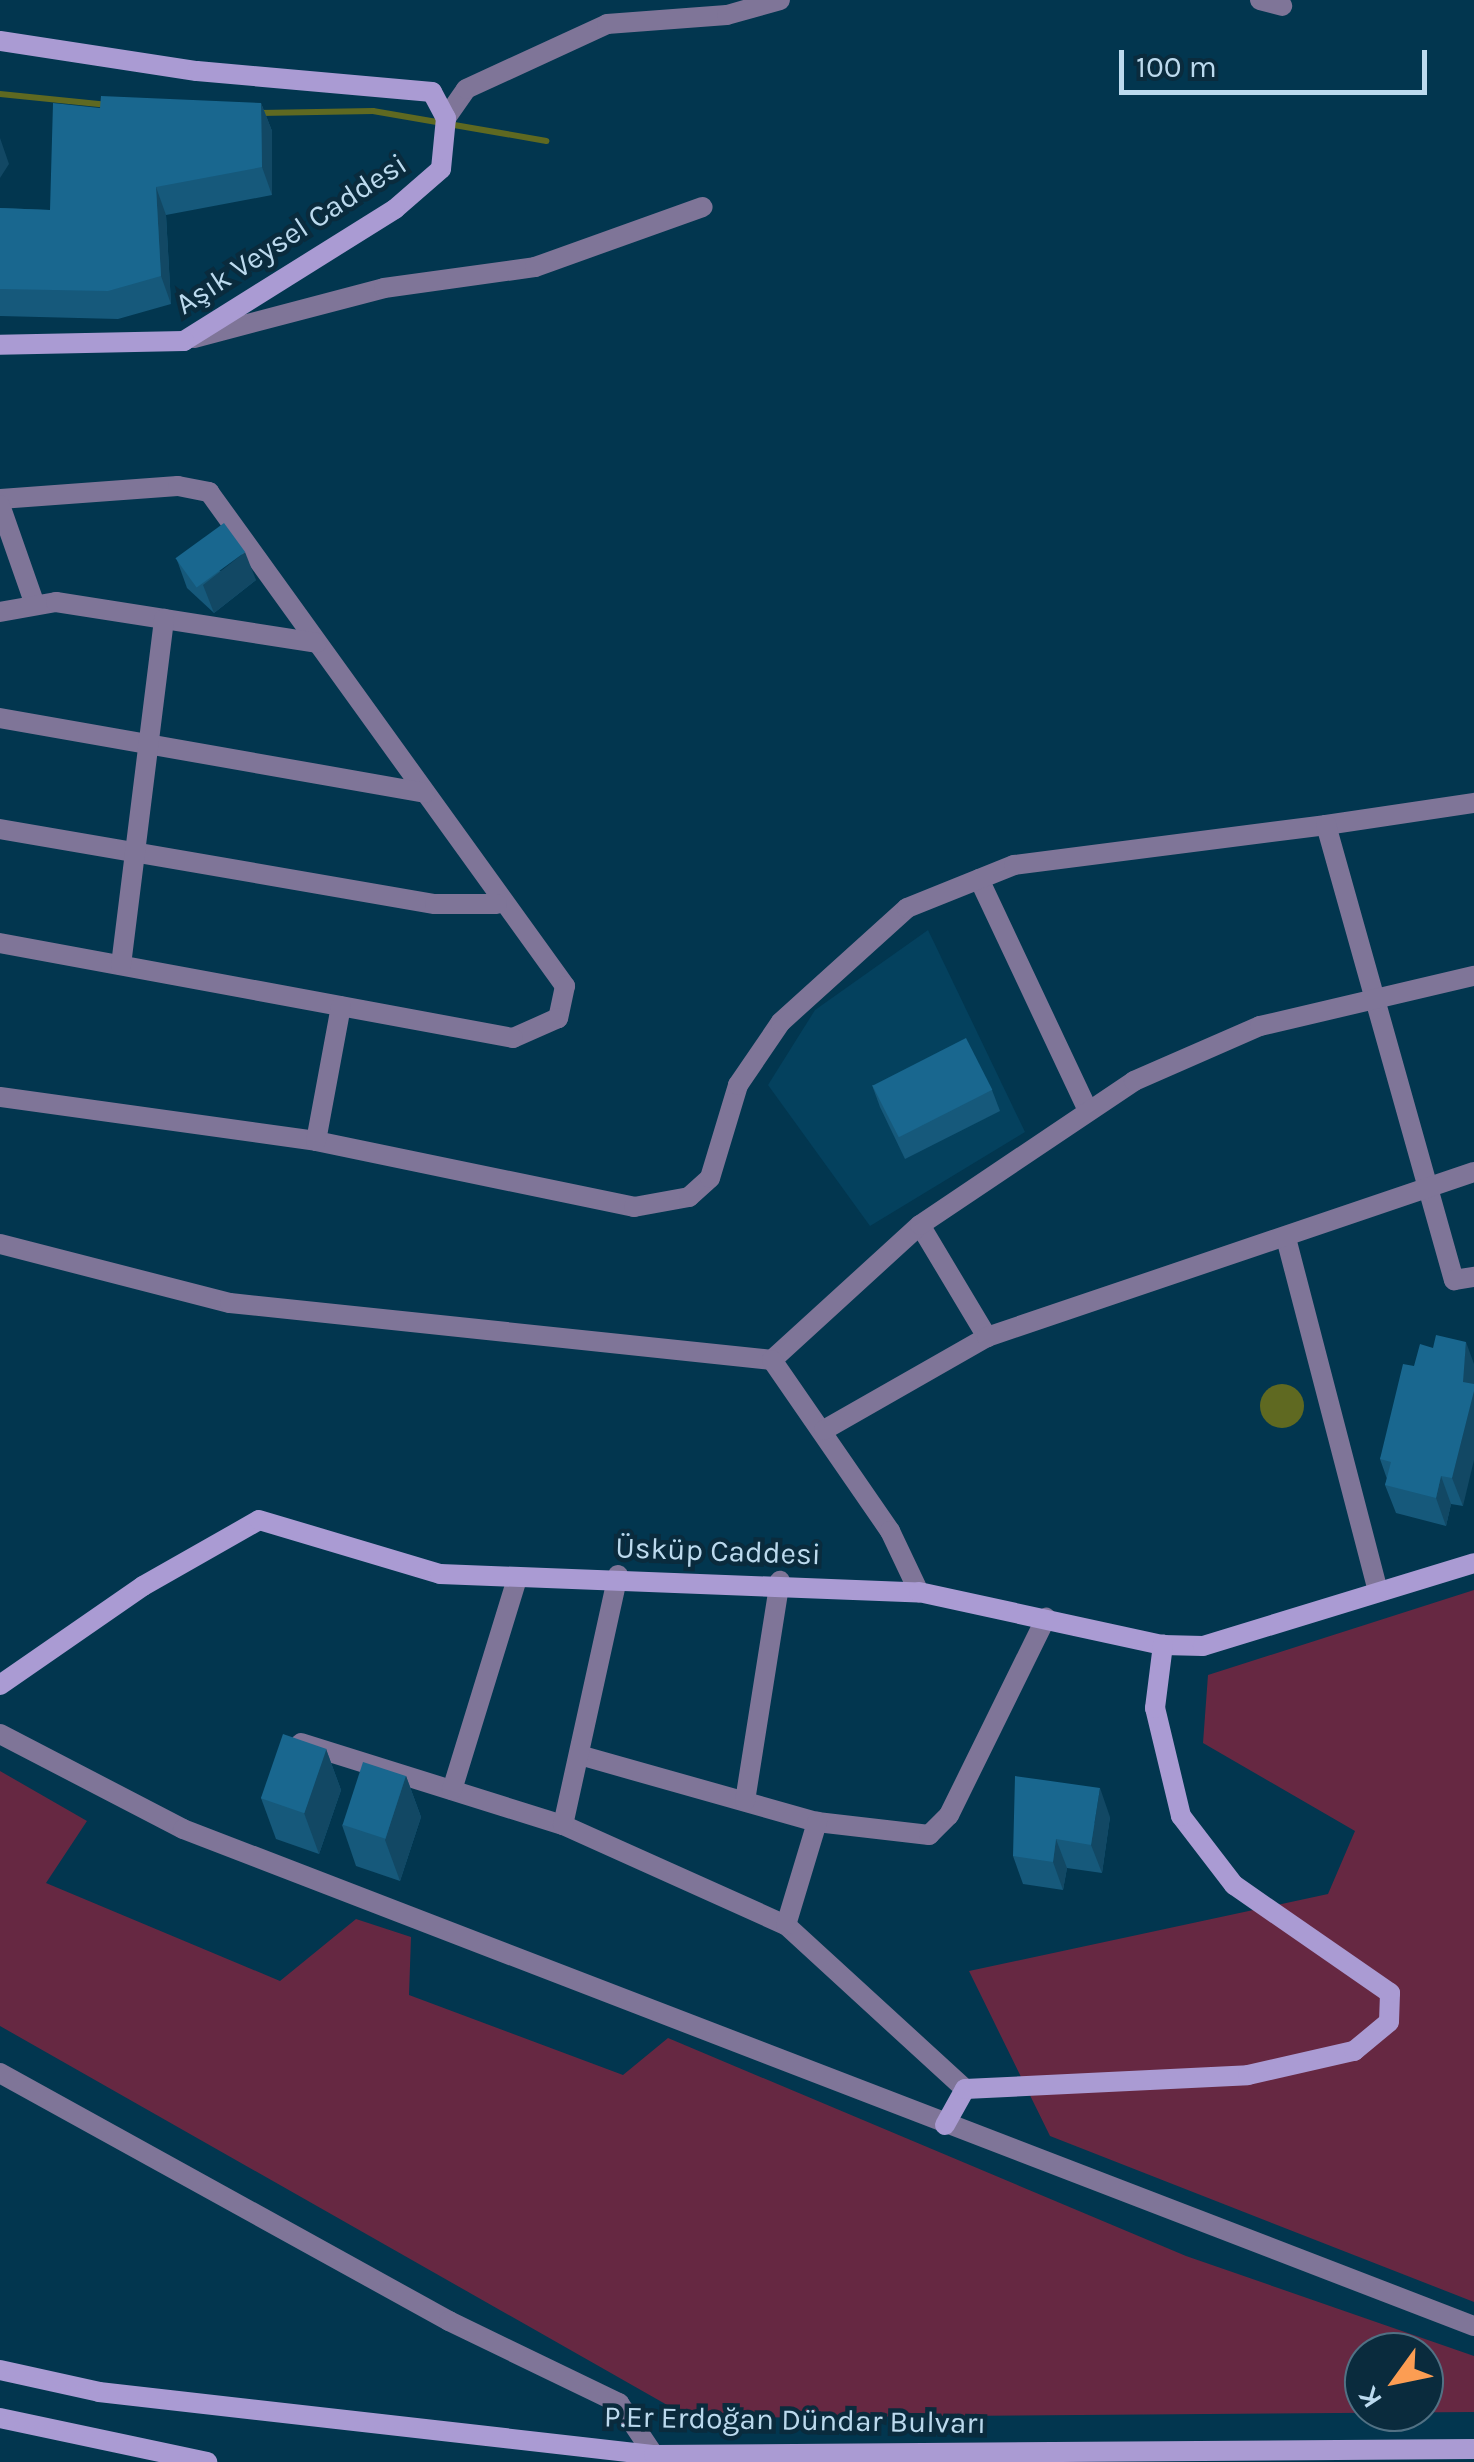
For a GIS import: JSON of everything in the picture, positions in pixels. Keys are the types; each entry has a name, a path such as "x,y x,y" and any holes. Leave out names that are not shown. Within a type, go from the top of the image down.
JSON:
{"street":[{"path":"0,41 197,71 432,92 446,118 466,89 607,24 727,15 780,0"},
{"path":"1260,0 1282,6"},
{"name":"Aşık Veysel Caddesi","path":"0,345 184,341 395,209 441,169 446,118"},
{"path":"184,341 366,292 535,268 704,206"},
{"path":"0,942 342,1006 538,1034 558,1018 564,986 538,942 498,904 425,793 209,492 178,486 0,502 35,605"},
{"path":"0,612 35,605 164,619 317,643"},
{"path":"121,965 164,619"},
{"path":"0,718 149,740 425,793"},
{"path":"0,1097 316,1141 634,1208 688,1197 710,1178 738,1084 781,1022 906,908 978,879 1182,838 1326,826 1474,803"},
{"path":"1326,826 1425,1190 1454,1280 1474,1277"},
{"path":"0,829 435,904 498,904"},
{"path":"978,879 1087,1110"},
{"path":"772,1360 920,1225 1087,1110 1260,1026 1374,1006 1474,976"},
{"path":"316,1141 342,1006"},
{"path":"824,1430 987,1338 1474,1172"},
{"path":"920,1225 987,1338"},
{"path":"1286,1238 1378,1591"},
{"path":"0,1244 230,1303 772,1360 824,1430 919,1592"},
{"name":"Üsküp Caddesi","path":"0,1685 143,1586 260,1520 395,1564 516,1582 618,1575 780,1581 919,1592 1163,1645 1203,1646 1474,1563"},
{"path":"563,1824 584,1756 618,1575"},
{"path":"744,1801 780,1581"},
{"path":"452,1790 516,1582"},
{"path":"584,1756 816,1822 929,1835 949,1814 1046,1618"},
{"path":"299,1742 563,1824 786,1925 965,2090 1248,2075 1354,2051 1389,2022 1390,1992 1234,1885 1181,1816 1154,1708 1163,1645"},
{"path":"0,1734 183,1829 1474,2326"},
{"path":"786,1925 816,1822"},
{"path":"0,2073 449,2321 619,2403 654,2454"},
{"path":"945,2125 965,2090"},
{"name":"P.Er Erdoğan Dündar Bulvarı","path":"0,2370 99,2392 654,2454 1470,2448"},
{"path":"0,2418 207,2462"}],"shaded area":[{"path":"928,930 1025,1132 870,1226 768,1085 815,1010"},
{"path":"1282,1384 1297,1391 1304,1406 1297,1421 1282,1428 1267,1421 1260,1406 1267,1391"},
{"path":"1474,1590 1474,2302 1050,2136 969,1971 1328,1894 1355,1831 1203,1743 1208,1675"},
{"path":"0,1771 87,1821 46,1883 280,1981 356,1919 411,1937 409,1995 623,2075 668,2038 1186,2256 1405,2332 1344,2332 1344,2413 690,2418 0,2026"},
{"path":"1444,2346 1474,2356 1474,2412 1444,2412"}],"building":[{"path":"101,96 261,103 262,167 156,187 161,276 108,291 0,289 0,208 50,210 53,103 100,108"},
{"path":"224,523 245,552 197,587 175,558"},
{"path":"966,1038 992,1090 899,1137 872,1086"},
{"path":"1436,1335 1466,1342 1463,1382 1474,1384 1474,1391 1452,1478 1441,1476 1436,1498 1385,1485 1391,1462 1380,1459 1403,1364 1414,1366 1420,1344 1433,1348"},
{"path":"283,1734 326,1749 304,1813 261,1798"},
{"path":"363,1762 406,1776 385,1839 343,1825"},
{"path":"1015,1776 1100,1788 1091,1845 1056,1839 1053,1862 1013,1856"}],"waterway":[{"path":"0,94 108,105"},
{"path":"260,113 373,111 546,141"}]}
